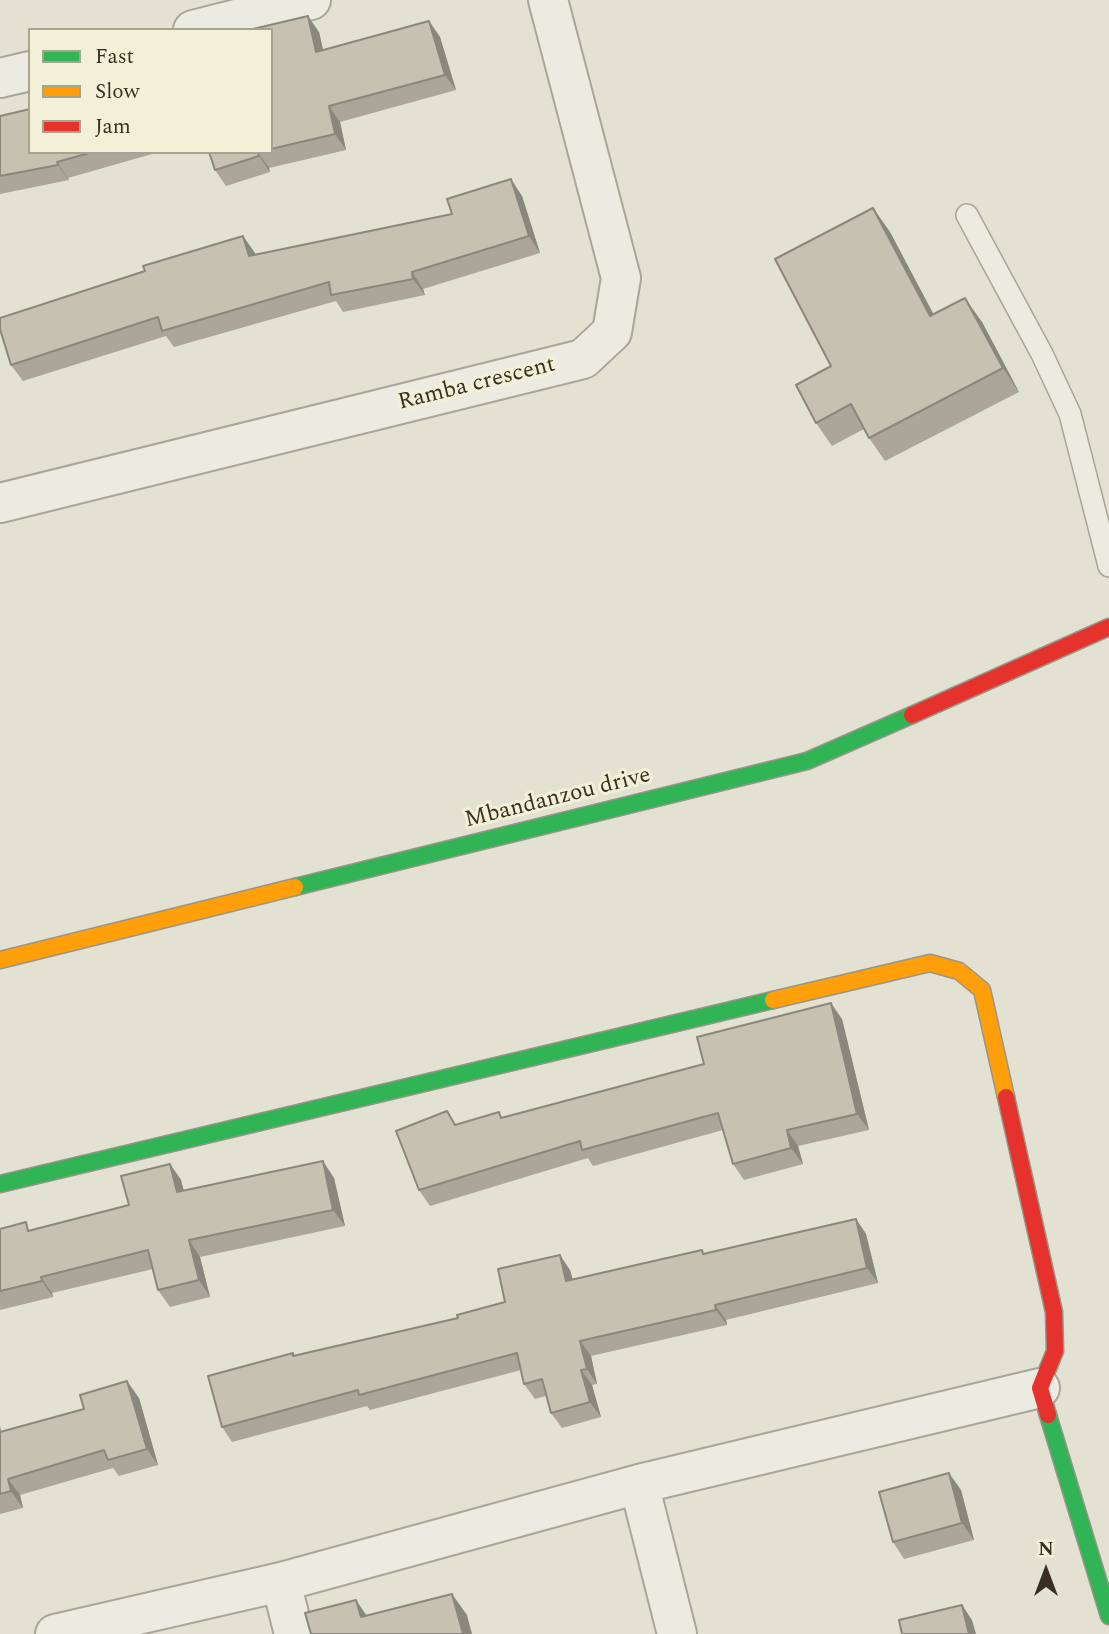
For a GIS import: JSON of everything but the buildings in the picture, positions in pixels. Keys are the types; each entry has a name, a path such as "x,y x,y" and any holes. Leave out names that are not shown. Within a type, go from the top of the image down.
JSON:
{"street":[{"path":"201,28 311,0"},
{"name":"Ramba crescent","path":"0,503 583,359 612,332 621,278 548,0"},
{"path":"0,78 28,71"},
{"name":"Mbandanzou drive","path":"0,960 807,761 1109,627"},
{"path":"0,1184 930,963 946,965 966,973 982,990 1051,1298 1058,1343 1054,1360 1040,1388 1106,1596"},
{"path":"55,1634 281,1582 639,1484 1040,1388"},
{"path":"639,1484 677,1634"},
{"path":"281,1582 294,1634"}],"lane":[{"path":"967,215 1042,354 1070,414 1109,566"}],"traffic: fast":[{"path":"295,887 807,761 912,715"},
{"path":"0,1184 773,1000"},
{"path":"1048,1415 1109,1616"}],"traffic: slow":[{"path":"0,960 295,887"},
{"path":"773,1000 930,963 959,971 982,990 1006,1097"}],"traffic: jam":[{"path":"912,715 1109,627"},
{"path":"1006,1097 1054,1312 1055,1351 1040,1388 1048,1415"}]}
